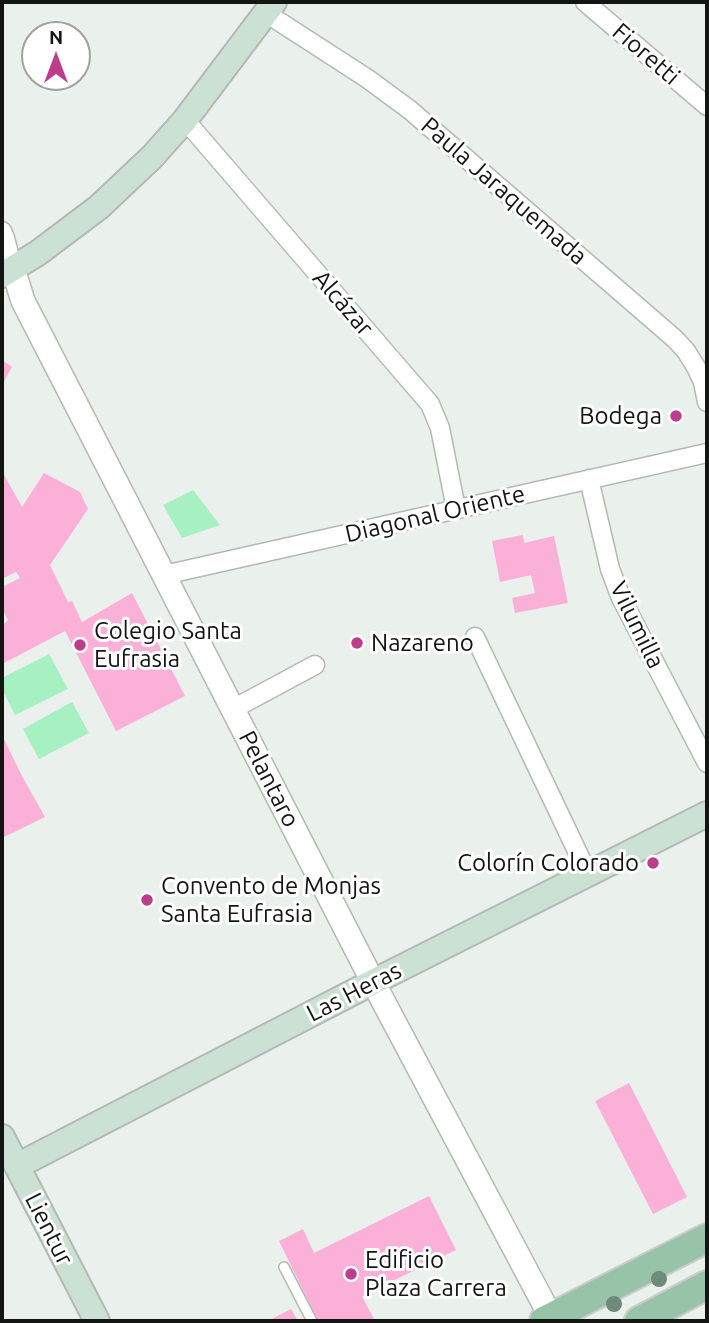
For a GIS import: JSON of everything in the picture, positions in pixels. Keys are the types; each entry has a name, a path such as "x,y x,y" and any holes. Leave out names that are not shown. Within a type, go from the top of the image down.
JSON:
{"main road":[{"path":"8,272 99,207 152,157 185,120 270,7"},
{"name":"Las Heras","path":"9,1170 707,814"},
{"name":"Lientur","path":"2,1137 9,1170 97,1321"},
{"path":"549,1320 707,1238"},
{"path":"639,1321 707,1285"}],"street":[{"name":"Fioretti","path":"585,2 704,95"},
{"name":"Paula Jaraquemada","path":"270,7 410,110 675,339 696,368 703,382 707,402"},
{"name":"Alcázar","path":"185,120 430,404 440,428 456,509"},
{"name":"Pelantaro","path":"2,231 8,272 549,1320"},
{"name":"Diagonal Oriente","path":"164,575 707,453"},
{"name":"Vilumilla","path":"589,479 610,569 621,598 707,763"},
{"path":"475,637 588,874"},
{"path":"233,709 315,665"}],"lane":[{"path":"284,1267 312,1321"}],"green space":[{"path":"193,490 220,525 182,538 163,505"},
{"path":"49,654 68,689 15,715 2,689 2,678"},
{"path":"72,702 89,733 39,759 23,729"}],"building":[{"path":"2,360 12,367 2,385"},
{"path":"2,471 22,507 44,473 80,492 88,509 50,565 68,602 72,601 82,622 132,593 185,696 116,731 65,631 2,664 2,626 8,620 2,609 2,587 20,578 16,572 2,579"},
{"path":"523,535 524,543 554,536 568,603 515,613 512,598 535,593 531,575 500,582 492,541"},
{"path":"2,735 45,817 2,838"},
{"path":"629,1083 687,1197 653,1214 595,1101"},
{"name":"Edificio Plaza Carrera","path":"429,1196 456,1250 362,1296 375,1321 318,1321 279,1241 303,1229 314,1253"},
{"path":"291,1309 298,1321 268,1321"}],"place":[{"name":"Bodega","path":"676,416"},
{"name":"Nazareno","path":"357,643"},
{"name":"Colegio Santa Eufrasia","path":"80,645"},
{"name":"Colorín Colorado","path":"653,863"},
{"name":"Convento de Monjas Santa Eufrasia","path":"147,900"},
{"name":"Edificio Plaza Carrera","path":"351,1274"}]}
